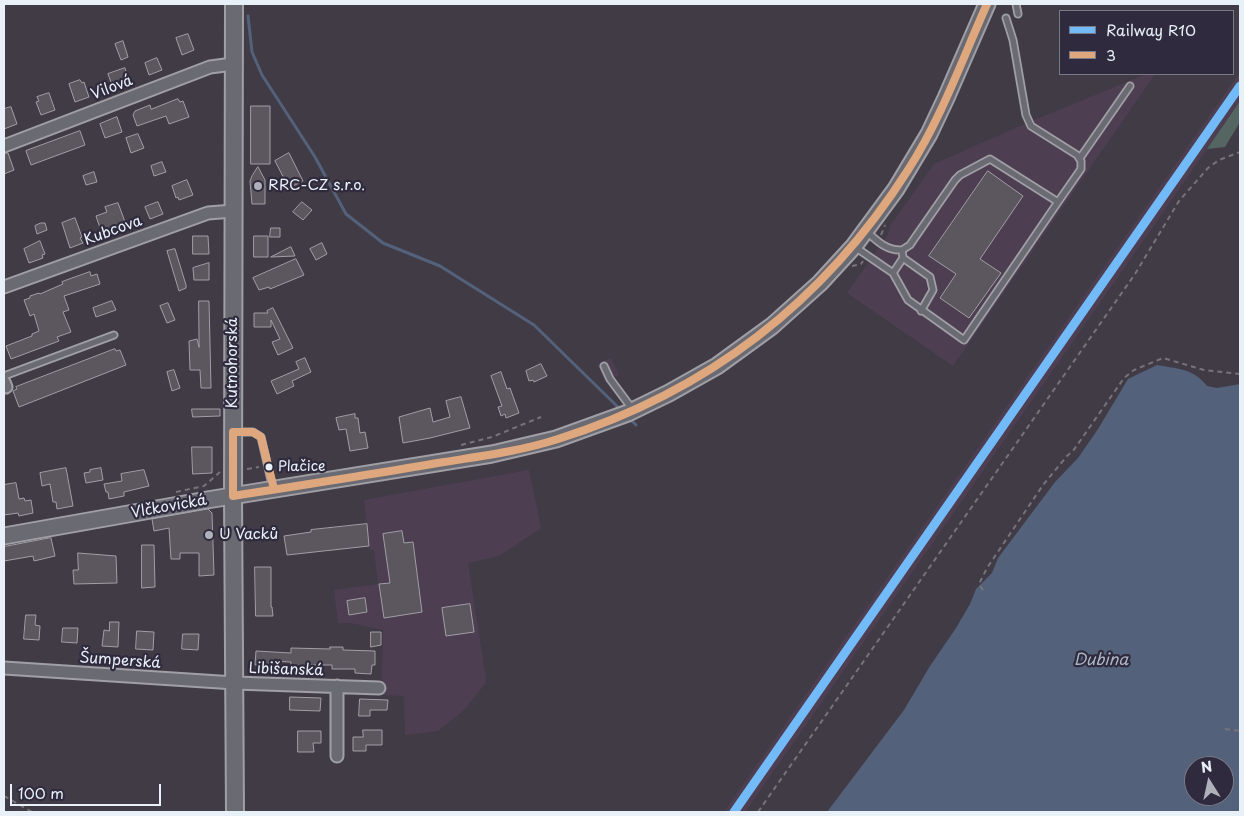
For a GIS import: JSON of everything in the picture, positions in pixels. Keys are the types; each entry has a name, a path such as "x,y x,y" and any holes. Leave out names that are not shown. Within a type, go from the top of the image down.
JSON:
{"main road":[{"name":"Kutnohorská","path":"234,4 233,496 235,812"}],"street":[{"name":"Vlčkovická","path":"4,536 233,496 273,484 492,454 556,439 626,413 669,393 717,366 754,341 820,283 854,246 917,155 940,112 987,4"},
{"name":"Vilová","path":"4,146 210,67 233,64"},
{"name":"Kubcova","path":"4,287 208,213 233,211"},
{"name":"Šumperská","path":"4,668 235,683"},
{"name":"Libišanská","path":"235,683 380,688"},
{"name":"Libišanská","path":"336,756 337,686"}],"lane":[{"path":"1016,4 1018,14"},
{"path":"1006,18 1013,40 1026,114 1030,126 1080,158"},
{"path":"854,246 892,273 908,300 964,340 1081,170 1080,158 1130,86"},
{"path":"902,250 914,239 955,180 960,175 990,159 1058,202"},
{"path":"866,231 888,248 902,250"},
{"path":"892,273 903,258 902,250"},
{"path":"903,258 930,277 933,290 921,311"},
{"path":"4,382 114,335"},
{"path":"604,366 626,413"},
{"path":"233,432 253,432 261,437 273,484"}],"path":[{"path":"758,812 1135,274 1179,201 1208,168 1219,160 1240,152"},
{"path":"983,590 979,584 992,561 1043,484 1073,451 1124,378 1134,370 1164,358 1204,370 1240,374"},
{"path":"455,447 492,437 541,417"},
{"path":"176,492 204,486 223,470 233,469 260,467 263,479 273,484"},
{"path":"1225,729 1240,731"},
{"path":"4,796 32,812"}],"shaded area":[{"path":"1240,72 1240,101 745,812 724,812"},
{"path":"1144,75 1154,75 953,366 847,293 888,235 890,226 934,164"},
{"path":"1240,101 1240,122 1225,147 1207,149"},
{"path":"611,358 619,375 605,382 597,364"},
{"path":"529,470 541,528 499,556 468,563 486,679 485,684 463,711 438,731 405,735 404,696 382,695 383,630 351,623 338,623 334,590 378,584 374,550 370,550 364,500"}],"water":[{"name":"Dubina","path":"1157,365 1191,372 1207,386 1217,388 1240,384 1240,812 827,812 904,710 930,666 956,628 970,604 976,589 992,573 998,558 1055,482 1078,458 1128,379"}],"building":[{"path":"188,34 194,50 182,55 176,38"},
{"path":"123,41 128,57 121,60 115,44"},
{"path":"157,58 162,70 149,75 145,63"},
{"path":"125,68 128,78 125,79 127,83 113,88 108,74"},
{"path":"80,80 82,83 84,82 89,97 75,102 69,84"},
{"path":"49,93 55,110 41,115 36,102 39,101 37,97"},
{"path":"178,99 180,102 183,101 189,117 169,124 166,116 137,126 133,115 135,111 150,105 151,109"},
{"path":"251,106 270,106 270,164 251,164"},
{"path":"11,107 17,124 4,129 4,109"},
{"path":"117,117 122,132 105,138 100,124"},
{"path":"80,131 85,145 31,165 26,151"},
{"path":"138,134 144,148 131,153 126,138"},
{"path":"4,153 8,153 14,170 4,174"},
{"path":"289,153 303,181 289,188 275,161"},
{"path":"162,162 166,172 154,176 151,166"},
{"name":"RRC-CZ s.r.o.","path":"258,167 265,180 265,204 252,204 250,181"},
{"path":"988,171 1023,196 980,259 1001,273 969,318 940,298 956,274 929,256"},
{"path":"94,172 97,182 86,185 83,176"},
{"path":"187,180 193,195 179,200 178,197 176,198 172,186"},
{"path":"158,202 163,214 150,219 145,207"},
{"path":"302,202 312,210 303,220 293,212"},
{"path":"118,203 127,227 114,232 113,227 101,231 96,216 107,212 105,207"},
{"path":"75,218 83,243 70,248 62,223"},
{"path":"45,223 47,230 37,234 35,226"},
{"path":"271,228 280,228 280,237 270,237"},
{"path":"193,236 208,236 209,254 193,254"},
{"path":"254,236 268,236 268,257 254,257"},
{"path":"40,241 45,254 42,255 43,258 29,263 24,249"},
{"path":"322,243 327,254 316,260 310,249"},
{"path":"291,247 295,256 271,257"},
{"path":"175,249 186,285 186,288 179,291 167,251"},
{"path":"296,259 304,275 270,289 269,287 259,290 253,278"},
{"path":"209,263 209,280 194,280 193,268"},
{"path":"90,272 91,276 97,274 100,284 64,296 69,310 63,312 71,332 57,337 59,341 11,359 6,346 32,336 32,334 39,331 34,314 30,316 24,300 63,284 62,282"},
{"path":"112,301 116,310 96,317 93,308"},
{"path":"199,301 209,301 211,388 201,388 200,370 190,370 189,341 197,339 199,347"},
{"path":"168,303 175,320 167,323 160,306"},
{"path":"273,308 293,348 278,355 272,342 280,339 271,320 271,327 254,327 254,313 268,313 267,311"},
{"path":"115,349 116,351 120,350 126,365 19,407 13,391 17,389 16,387"},
{"path":"305,358 311,372 292,381 294,386 277,394 271,381 299,369 296,362"},
{"path":"541,364 547,376 534,382 533,380 529,381 526,371"},
{"path":"174,370 180,388 172,391 167,372"},
{"path":"501,372 507,389 510,388 519,413 506,418 505,414 501,416 498,407 502,406 491,376"},
{"path":"461,397 470,428 403,443 399,417 430,408 433,422 450,417 446,401"},
{"path":"192,409 220,409 220,416 193,417"},
{"path":"355,414 355,418 358,418 360,433 365,432 368,448 350,451 346,429 339,430 336,418"},
{"path":"192,447 212,447 212,473 193,474"},
{"path":"66,468 73,506 57,509 56,502 53,502 50,484 42,486 40,473"},
{"path":"101,468 103,480 86,483 84,473"},
{"path":"144,470 149,486 124,492 124,496 109,499 104,484 122,481 121,474"},
{"path":"16,483 19,499 31,500 33,513 19,516 18,513 4,515 4,485"},
{"path":"208,509 212,513 214,575 199,576 199,553 180,553 180,559 171,559 169,528 154,531 152,519"},
{"path":"367,524 369,546 287,555 284,536 311,532 311,530"},
{"path":"402,531 404,543 413,542 422,612 384,618 379,584 390,583 383,534"},
{"path":"51,538 55,556 34,561 33,556 4,561 4,547"},
{"path":"142,545 154,545 155,587 142,588"},
{"path":"78,553 116,556 117,583 74,584 73,570 78,570"},
{"path":"255,567 271,567 271,607 273,616 256,616"},
{"path":"365,598 367,612 349,615 347,601"},
{"path":"470,604 474,632 446,636 442,608"},
{"path":"26,615 36,615 35,625 40,626 39,640 24,639"},
{"path":"110,622 119,622 118,647 102,646 104,630 109,631"},
{"path":"63,628 78,628 77,643 62,642"},
{"path":"137,631 154,632 153,650 136,649"},
{"path":"371,632 381,632 381,645 371,647"},
{"path":"183,634 199,634 198,650 182,649"},
{"path":"330,647 343,647 343,650 375,651 375,665 372,665 371,674 355,673 355,669 332,669 332,665 310,665 310,668 301,668 297,671 291,667 291,662 269,661 269,665 255,665 256,651 291,653 291,648 330,649"},
{"path":"290,697 321,698 320,711 290,710"},
{"path":"360,699 388,700 387,710 370,710 370,716 359,716"},
{"path":"363,730 382,730 382,745 366,745 366,751 353,751 353,737 363,737"},
{"path":"298,731 321,731 321,743 313,743 314,752 298,752"}],"waterway":[{"path":"248,16 252,52 262,75 315,157 346,214 383,243 440,266 534,325 621,410"},
{"path":"629,418 636,425"}],"rail line":[{"name":"R10","path":"734,812 1240,86"}],"transit line":[{"name":"3","path":"274,489 261,437 253,432 233,432 233,496 487,455 544,443 612,419 664,396 712,368 757,336 800,301 839,261 875,218 908,170 931,130 951,89 987,4"}],"place":[{"name":"RRC-CZ s.r.o.","path":"258,186"},
{"name":"Plačice","path":"269,467"},
{"name":"U Vacků","path":"209,535"}]}
